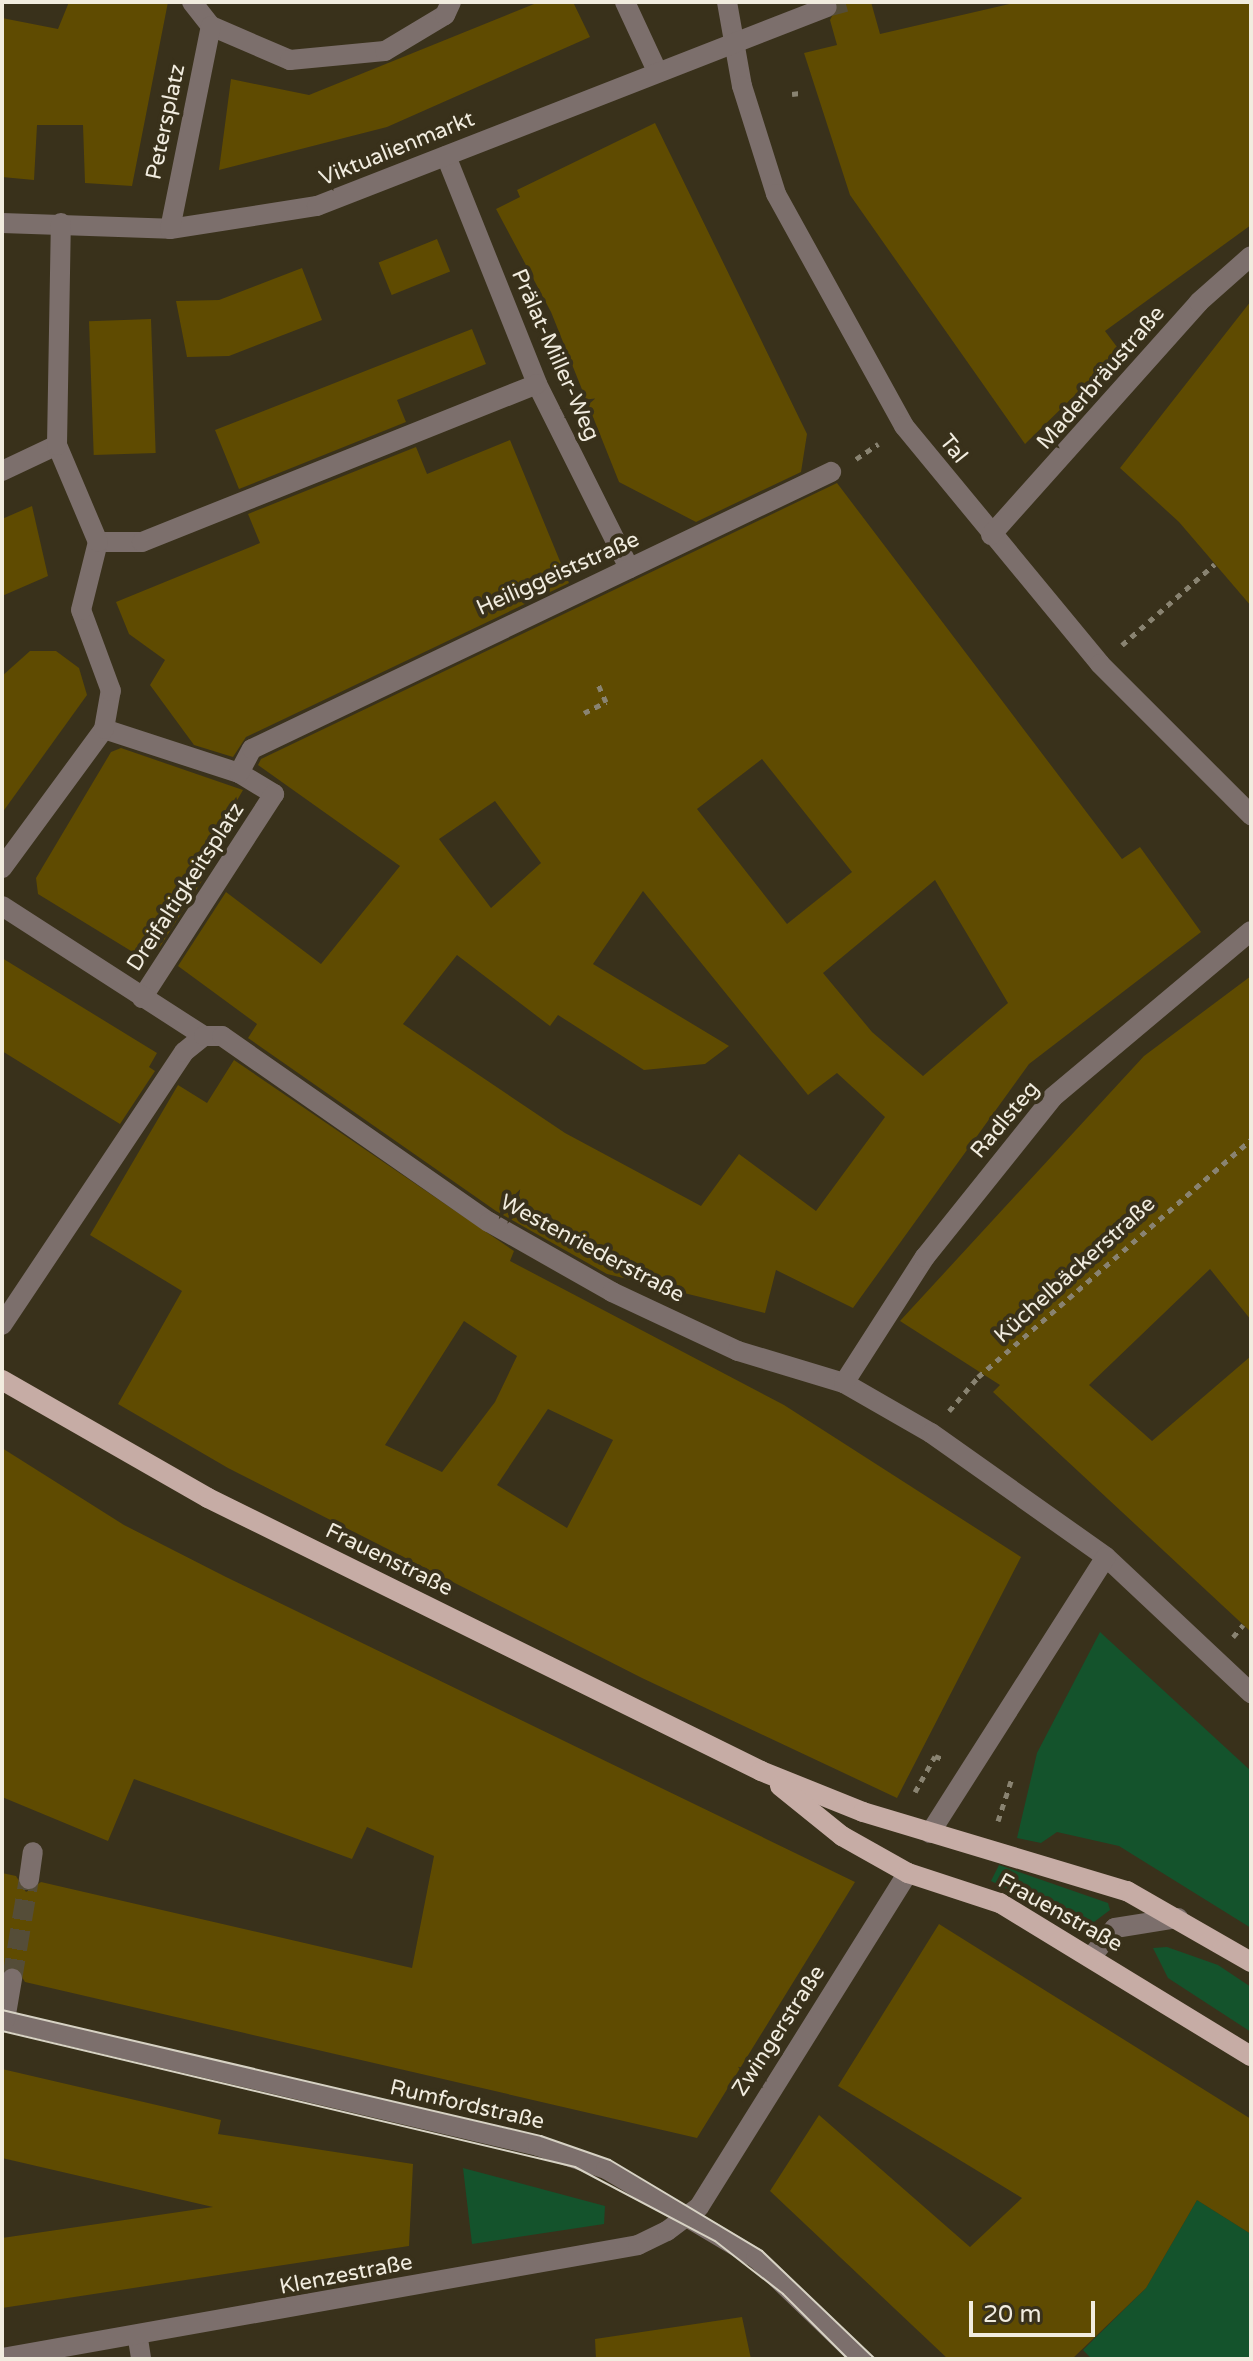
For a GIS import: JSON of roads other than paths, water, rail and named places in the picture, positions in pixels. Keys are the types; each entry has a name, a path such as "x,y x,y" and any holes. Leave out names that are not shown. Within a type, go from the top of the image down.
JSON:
{"main road":[{"name":"Frauenstraße","path":"2,1380 208,1498 761,1771 930,1833 1072,1870 1178,1918 1251,1962"},
{"name":"Frauenstraße","path":"761,1771 842,1836 908,1873 1000,1903 1092,1956 1251,2056"}],"street":[{"path":"192,2 211,26 290,60 385,51 445,15 451,2"},
{"path":"625,2 657,71"},
{"name":"Tal","path":"727,2 776,194 904,426 1100,664 1251,815"},
{"name":"Viktualienmarkt","path":"2,223 170,229 317,206 735,40 792,8 827,7"},
{"name":"Petersplatz","path":"170,229 211,26"},
{"name":"Prälat-Miller-Weg","path":"446,156 537,384 629,568"},
{"path":"2,868 104,729 111,691 81,610 98,542 57,445 61,223"},
{"name":"Maderbräustraße","path":"991,535 1199,302 1251,256"},
{"path":"98,542 142,542 537,384"},
{"path":"2,471 57,445"},
{"name":"Heiliggeiststraße","path":"239,773 252,749 831,472"},
{"name":"Dreifaltigkeitsplatz","path":"104,729 239,773 274,794 142,998"},
{"path":"2,906 204,1036 184,1052 2,1325"},
{"name":"Radlsteg","path":"844,1383 925,1257 1053,1097 1251,931"},
{"name":"Westenriederstraße","path":"204,1036 239,1043 489,1222 612,1292 738,1351 844,1383 931,1433 1106,1557 1251,1693"},
{"path":"930,1833 1106,1557"},
{"path":"29,1879 33,1852"},
{"name":"Zwingerstraße","path":"692,2214 908,1873"},
{"path":"1092,1956 1115,1928 1178,1918"},
{"path":"4,2020 12,1979"},
{"name":"Rumfordstraße","path":"4,2020 538,2146 627,2178 692,2214 778,2277 861,2359"},
{"name":"Klenzestraße","path":"2,2358 139,2349 638,2245 692,2214"}],"tunnel":[{"path":"827,7 845,2"},
{"path":"12,1979 29,1879"}],"tram line":[{"path":"2,2010 541,2136 610,2160 762,2251 875,2359"},
{"path":"2,2031 575,2167 715,2241 783,2294 848,2359"}]}
